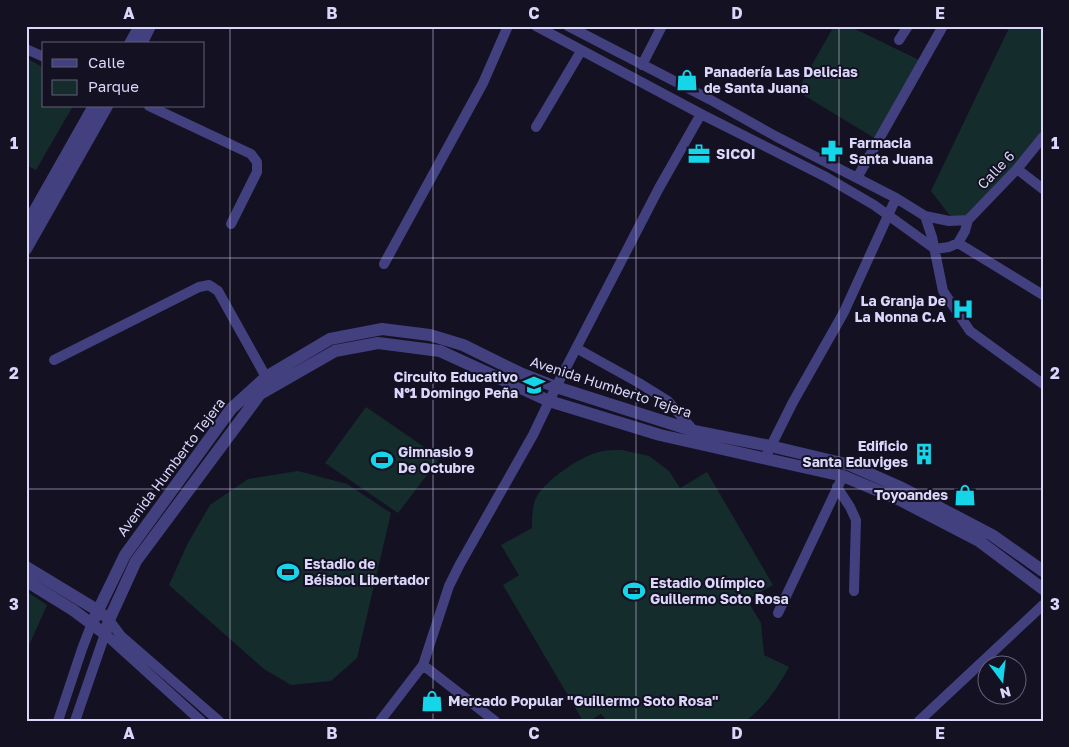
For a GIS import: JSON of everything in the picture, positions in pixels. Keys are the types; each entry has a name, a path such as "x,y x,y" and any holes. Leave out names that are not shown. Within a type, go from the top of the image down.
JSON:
{"street":[{"path":"131,42 140,26"},
{"path":"142,42 150,26"},
{"path":"384,264 483,83 508,26"},
{"path":"536,26 700,114 826,177 889,215 935,249 958,244 965,231 968,220 949,222 925,216 896,198 568,26"},
{"path":"642,65 662,26"},
{"path":"899,40 908,26"},
{"path":"857,178 943,26"},
{"path":"26,49 42,56"},
{"path":"536,127 581,51"},
{"path":"26,226 93,108"},
{"path":"26,249 106,108"},
{"path":"153,108 251,154 257,162 257,172 231,224"},
{"path":"380,721 423,664 449,586 460,564 533,435 659,188 700,114"},
{"name":"Calle 6","path":"968,220 1017,169 1043,136"},
{"path":"1017,169 1043,188"},
{"path":"765,458 792,402 844,312 896,198"},
{"path":"925,216 935,249 943,291 970,331 1043,384"},
{"path":"958,244 1043,295"},
{"path":"54,360 198,287 209,285 218,291 266,377"},
{"name":"Avenida Humberto Tejera","path":"58,721 97,610 125,555 232,409 266,377 330,339 382,329 430,334 463,345 520,373 556,387 694,431 770,446 850,465 902,488 992,535 1043,570"},
{"name":"Avenida Humberto Tejera","path":"75,721 109,620 136,561 260,394 335,351 378,343 440,351 549,402 660,435 765,458 900,500 979,542 1043,589"},
{"path":"576,348 639,382 668,401 694,431"},
{"path":"840,482 856,520 854,591"},
{"path":"778,613 840,482"},
{"path":"26,567 97,610 109,620 122,636 219,721"},
{"path":"26,581 92,623 201,721"},
{"path":"920,721 1043,605"},
{"path":"423,664 495,721"}],"green space":[{"path":"834,26 849,26 919,60 876,139 797,91"},
{"path":"1010,26 1043,26 1043,140 1023,166 958,226 931,191"},
{"path":"26,58 42,67 42,108 72,108 36,170 26,165"},
{"name":"Gimnasio 9 De Octubre","path":"366,407 440,458 398,513 325,463"},
{"name":"Estadio Olímpico Guillermo Soto Rosa","path":"622,450 649,456 669,471 680,488 707,472 773,585 747,600 761,623 764,655 789,667 770,696 746,721 607,721 601,714 589,721 583,721 503,585 519,575 501,545 532,528 534,505 540,491 564,470 591,454 602,451"},
{"path":"298,471 347,484 391,513 357,658 331,681 291,685 264,669 169,585 188,543 210,505 248,479"},
{"path":"26,591 47,605 26,652"}],"place":[{"name":"Panadería Las Delicias de Santa Juana","path":"687,80"},
{"name":"Farmacia Santa Juana","path":"832,151"},
{"name":"SICOI","path":"699,154"},
{"name":"La Granja De La Nonna C.A","path":"963,309"},
{"name":"Circuito Educativo Nº1 Domingo Peña","path":"534,385"},
{"name":"Edificio Santa Eduviges","path":"924,454"},
{"name":"Gimnasio 9 De Octubre","path":"382,460"},
{"name":"Toyoandes","path":"965,495"},
{"name":"Estadio de Béisbol Libertador","path":"288,572"},
{"name":"Estadio Olímpico Guillermo Soto Rosa","path":"634,591"},
{"name":"Mercado Popular \"Guillermo Soto Rosa\"","path":"432,701"}]}
